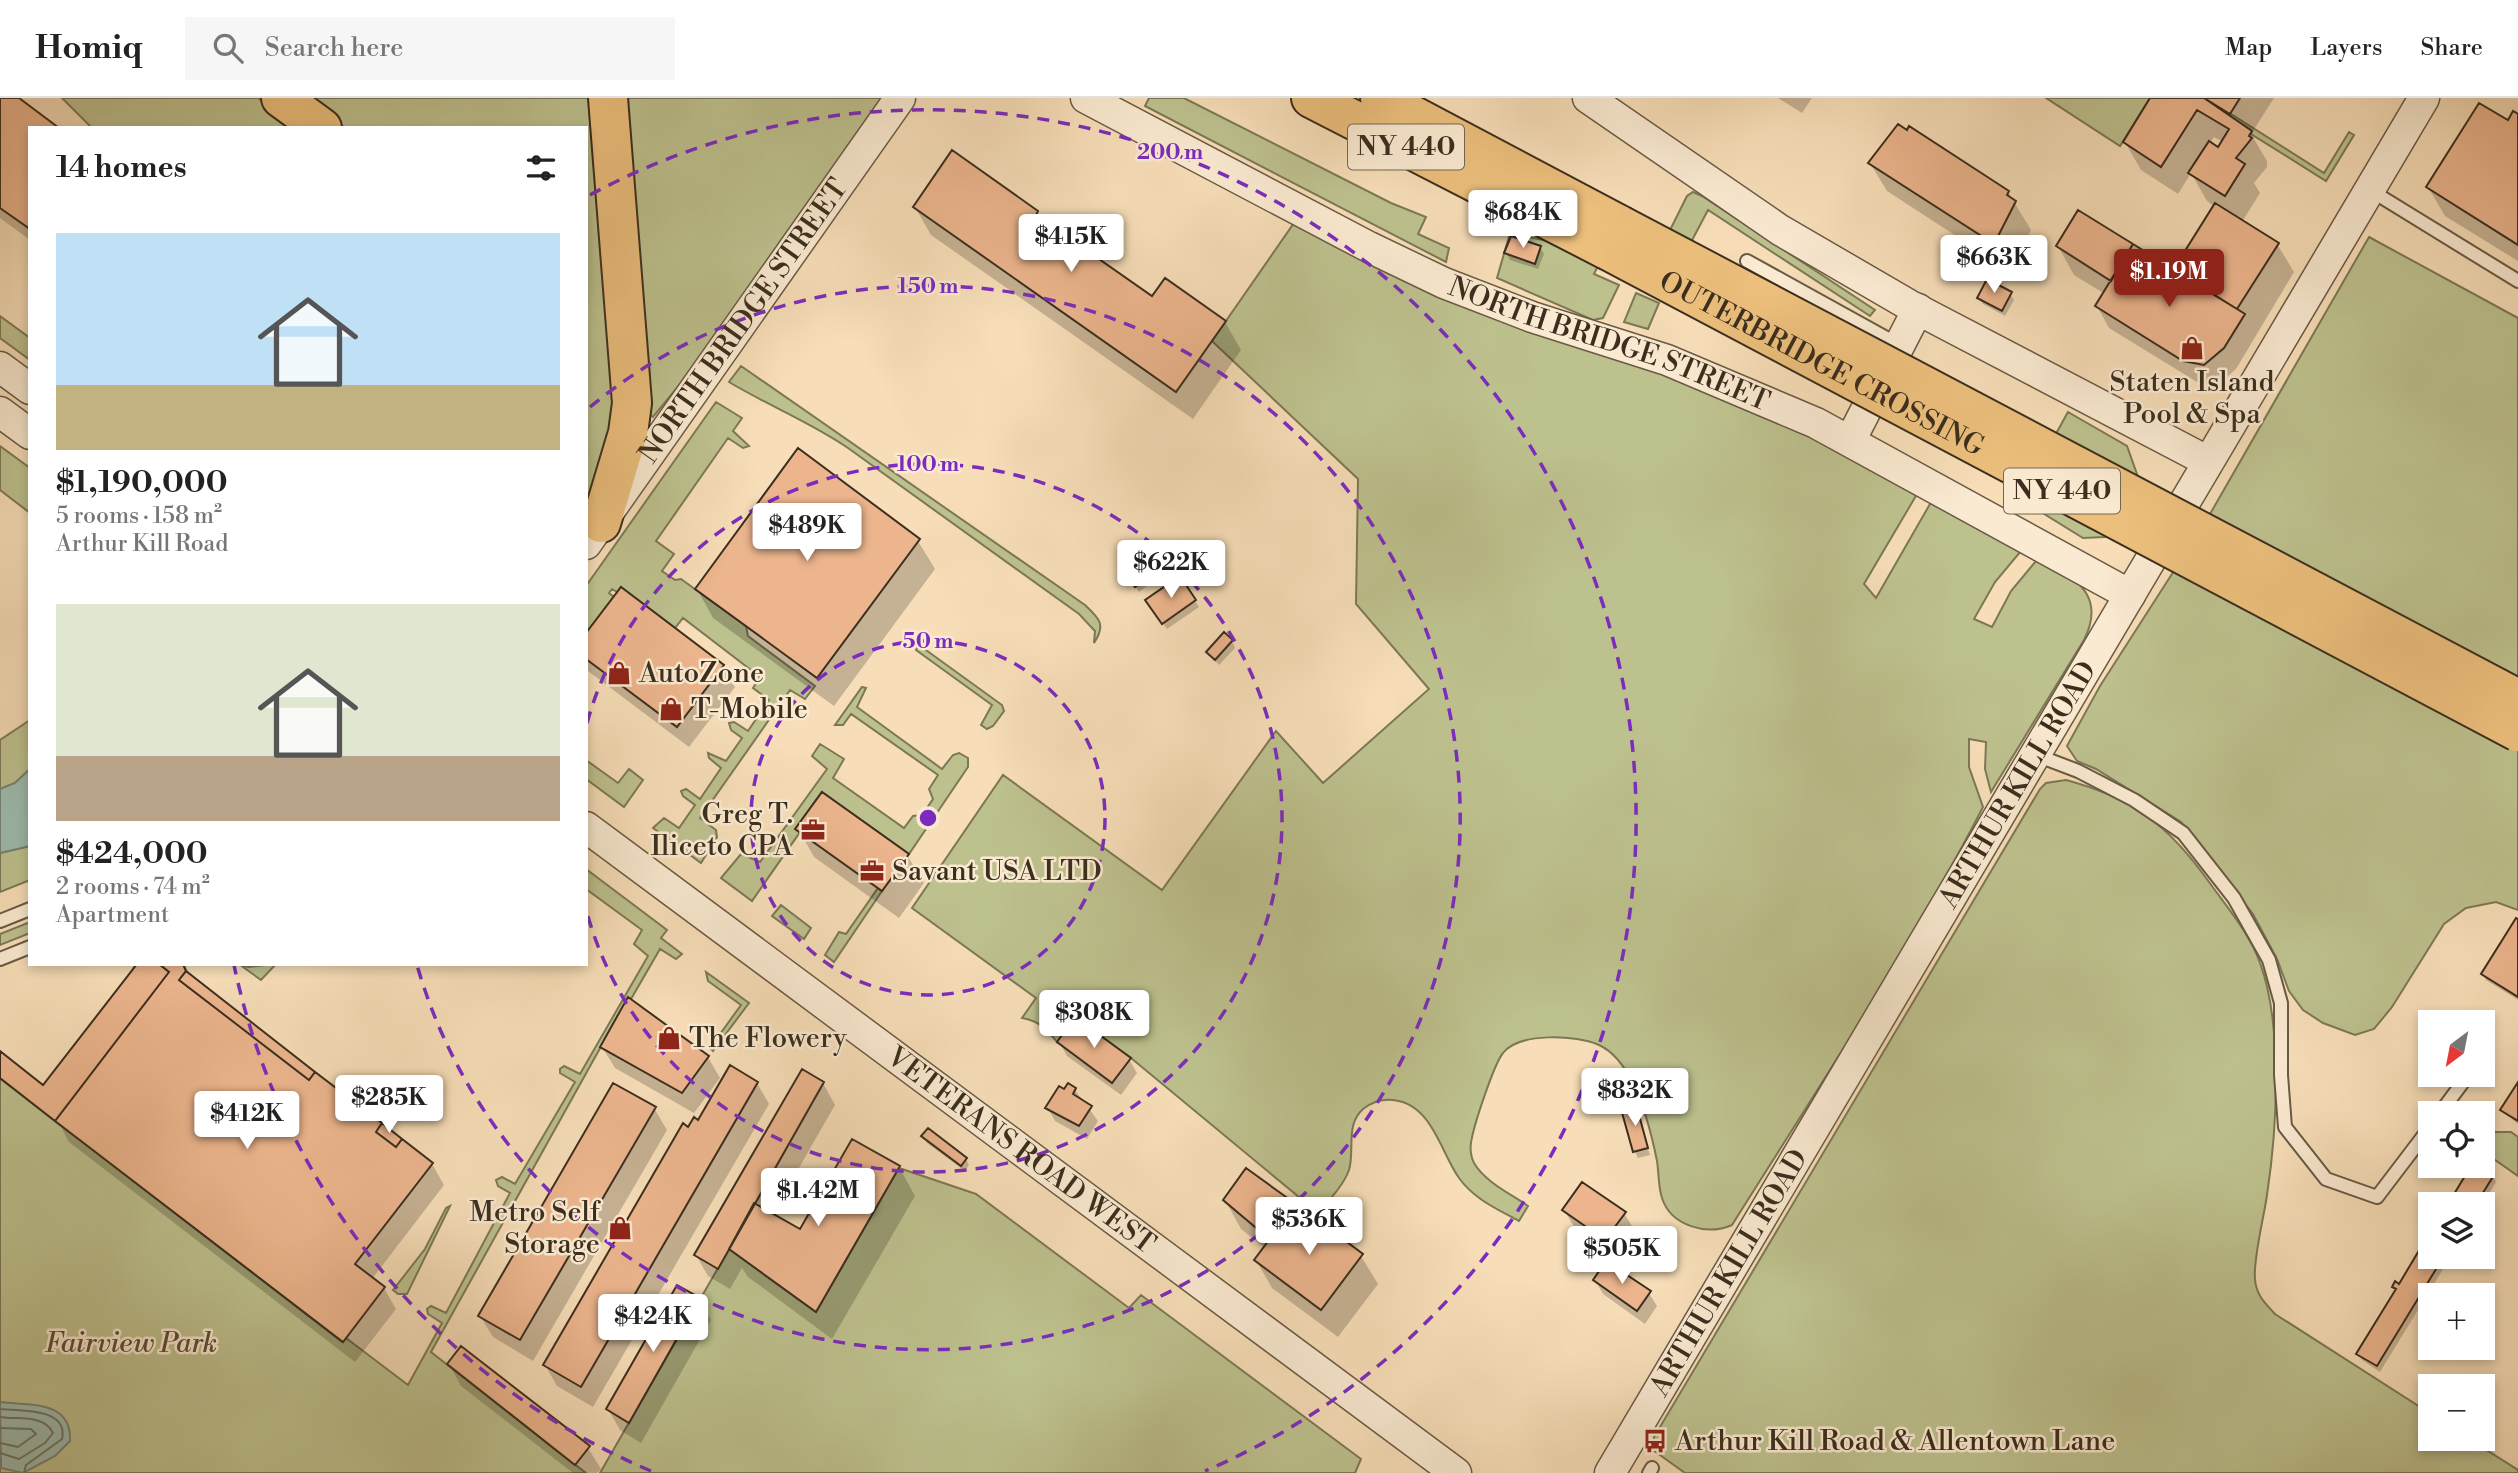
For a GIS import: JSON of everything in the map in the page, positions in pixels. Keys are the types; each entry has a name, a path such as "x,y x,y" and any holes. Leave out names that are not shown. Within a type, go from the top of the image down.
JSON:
{"highway":[{"path":"281,98 320,126"},
{"path":"594,534 628,433 632,403 608,98"},
{"name":"OUTERBRIDGE CROSSING","path":"1380,98 1515,169 1613,237 2518,732"},
{"path":"1408,98 1515,169"},
{"name":"OUTERBRIDGE CROSSING","path":"1313,100 1613,237 2518,699"}],"street":[{"name":"NORTH BRIDGE STREET","path":"594,534 900,98"},
{"name":"NORTH BRIDGE STREET","path":"1086,98 1369,247 1444,283 1532,317 1667,360 1773,403 1850,440 2130,595"},
{"path":"1588,98 1780,230 1917,309 2207,461"},
{"name":"ARTHUR KILL ROAD","path":"1610,1473 2424,98"},
{"path":"1850,440 1917,309"},
{"path":"0,367 28,388"},
{"path":"0,412 28,433"},
{"name":"VETERANS ROAD WEST","path":"588,828 1456,1473"}],"lane":[{"path":"2369,190 2518,281"},
{"path":"1747,261 1899,345"},
{"path":"2035,755 2078,771 2124,794 2183,832 2234,898 2269,960 2281,1003 2281,1075 2285,1127 2326,1179 2377,1197 2418,1143"},
{"path":"0,920 28,910"},
{"path":"0,959 28,948"}],"green space":[{"path":"62,98 258,98 296,126 90,126"},
{"path":"305,98 595,98 616,412 588,505 588,126 342,126"},
{"path":"622,98 882,98 690,372 653,417 649,414"},
{"path":"1149,98 1184,98 1391,203 1426,217 1418,234 1449,248 1446,262 1145,106"},
{"path":"2046,98 2150,98 2120,146"},
{"path":"2231,114 2324,173 2349,132 2354,135 2326,181 2251,134 2252,131 2229,116"},
{"path":"1693,192 1875,310 1870,316 1708,210 1690,244 1669,232 1687,196"},
{"path":"1294,223 1756,407 1920,489 1864,584 1876,598 1934,497 2026,545 1995,582 1974,619 1992,627 2011,591 2041,555 2075,580 2089,599 2092,611 2084,640 1991,792 1985,769 1986,742 1969,739 1969,767 1983,807 1894,966 1732,1225 1701,1229 1673,1216 1662,1198 1657,1161 1645,1113 1622,1065 1599,1045 1577,1039 1549,1037 1522,1041 1503,1053 1489,1082 1471,1145 1471,1156 1479,1170 1491,1182 1528,1206 1519,1221 1472,1192 1452,1167 1426,1119 1406,1103 1393,1100 1377,1101 1357,1115 1352,1130 1349,1170 1335,1193 1317,1212 1131,1058 1075,1018 1057,1042 1042,1026 1022,1018 1036,998 912,908 1003,775 1162,890 1276,731 1323,783 1429,689 1356,604 1358,479 1212,341"},
{"path":"1510,233 1553,242 1599,264 1594,274 1619,285 1603,318 1593,320 1497,278"},
{"path":"2369,237 2518,318 2518,910 2496,902 2466,908 2444,924 2392,1007 2374,1029 2355,1035 2323,1023 2303,1010 2289,991 2277,959 2253,914 2181,822 2096,769 2077,761 2067,746 2100,686 2206,521"},
{"path":"1636,293 1659,303 1648,329 1624,322"},
{"path":"0,316 28,337 28,359 0,338"},
{"path":"741,366 1085,605 1100,623 1100,631 1094,643 1095,631 1079,614 848,448 729,382"},
{"path":"716,402 742,418 733,431 749,446 743,448 728,438 656,541 674,554 662,571 675,580 681,579 746,626 748,636 815,686 805,699 790,690 700,818 716,830 717,837 701,863 653,828 664,818 679,828 695,805 683,796 681,791 686,789 700,799 721,768 709,758 708,753 726,761 742,738 731,730 729,723 734,722 748,731 769,700 753,688 760,677 683,618 675,628 621,587 617,592 612,589 609,593 614,597 588,630 588,583"},
{"path":"2068,412 2127,446 2138,477 2105,537 2083,538 2020,499"},
{"path":"0,446 28,467 28,511 0,490"},
{"path":"919,645 1002,705 1004,711 993,726 987,729 981,725 992,705 916,650"},
{"path":"862,687 866,688 857,707 942,769 953,755 959,753 968,758 968,767 909,854 822,792 796,828 800,832 752,901 721,878 741,854 760,862 827,769 812,756 820,744 844,759 833,778 904,828 913,816 922,815 933,799 929,789 938,775 851,714 843,725 835,725"},
{"path":"28,721 28,771 15,783 0,789 0,740"},
{"path":"588,761 618,783 629,769 643,780 624,807 588,780"},
{"path":"2066,780 2090,787 2131,805 2164,830 2194,862 2230,911 2244,931 2260,963 2272,1016 2276,1078 2271,1169 2255,1271 2257,1290 2262,1298 2275,1314 2418,1406 2418,1451 2488,1451 2518,1470 2518,1473 1685,1473 1653,1450 1654,1437 2046,783"},
{"path":"28,846 28,881 0,892 0,853"},
{"name":"Fairview Park","path":"588,871 667,930 661,938 682,954 676,959 660,949 631,999 628,998 431,1352 586,1473 0,1473 0,1078 342,1342 346,1338 408,1385 442,1323 428,1314 427,1309 431,1306 446,1313 510,1193 498,1186 496,1180 502,1177 515,1184 575,1082 560,1073 560,1069 564,1066 580,1074 648,956 634,944 642,930 588,890"},
{"path":"878,888 882,891 834,962 825,955 839,932 846,934"},
{"path":"781,905 811,928 804,939 772,916"},
{"path":"28,923 28,934 0,945 0,934"},
{"path":"242,966 274,966 261,980"},
{"path":"706,972 749,1003 713,1051 710,1048 741,1005 708,981"},
{"path":"2495,1132 2511,1132 2518,1137 2518,1176 2495,1160"},
{"path":"899,1168 976,1194 1129,1308 1141,1295 1361,1459 1355,1473 600,1473 729,1249 816,1312"},
{"path":"450,1206 407,1294 398,1294 393,1290 425,1249 446,1208"}],"water":[{"path":"28,771 28,846 0,853 0,789 15,783"},
{"path":"0,1402 35,1405 56,1411 69,1427 70,1441 55,1456 23,1473 1,1468"}],"building":[{"path":"0,98 19,98 56,126 28,126 28,228 0,208"},
{"path":"2150,98 2204,98 2252,131 2249,136 2252,138 2236,158 2245,164 2225,196 2188,173 2209,141 2218,147 2229,129 2197,110 2161,167 2123,142"},
{"path":"2204,98 2240,98 2230,114"},
{"path":"2479,103 2508,120 2513,111 2518,114 2518,245 2426,187"},
{"path":"1898,124 1907,130 1909,126 2009,191 2007,195 2016,201 1994,244 1868,163"},
{"path":"952,150 1038,211 1036,215 1152,296 1165,278 1226,321 1176,392 913,207"},
{"path":"2215,203 2279,243 2237,309 2173,270"},
{"path":"2078,210 2133,244 2111,281 2056,246"},
{"path":"1511,236 1541,246 1535,264 1504,253"},
{"path":"2133,244 2245,314 2224,348 2204,365 2183,361 2095,306"},
{"path":"1987,279 2012,292 2002,311 1977,298"},
{"path":"798,448 920,539 817,678 695,589"},
{"path":"1157,544 1169,561 1135,587 1122,570"},
{"path":"1180,576 1196,600 1162,624 1145,600"},
{"path":"621,587 724,665 677,727 588,660 588,630"},
{"path":"1224,632 1233,640 1215,660 1206,652"},
{"path":"822,792 909,854 882,891 795,829"},
{"path":"2516,918 2518,919 2518,997 2481,974"},
{"path":"135,966 162,966 169,972 55,1121 0,1078 0,1051 43,1085"},
{"path":"162,966 184,966 186,971 179,980 309,1080 315,1072 382,1123 376,1132 396,1147 402,1139 433,1163 355,1264 385,1287 343,1342 55,1121 169,972"},
{"path":"186,971 315,1072 309,1080 179,980"},
{"path":"628,997 709,1056 682,1093 600,1047"},
{"path":"1075,1017 1131,1058 1112,1083 1057,1042"},
{"path":"730,1065 758,1082 581,1387 543,1365 683,1123 688,1127 694,1117 698,1120"},
{"path":"802,1069 824,1082 718,1269 694,1255"},
{"path":"2518,1082 2518,1121 2500,1110"},
{"path":"613,1083 656,1107 520,1340 478,1316"},
{"path":"1068,1083 1076,1088 1073,1094 1092,1106 1079,1126 1045,1108 1059,1086 1064,1089"},
{"path":"1636,1104 1648,1148 1633,1152 1621,1109"},
{"path":"382,1123 402,1139 396,1147 376,1132"},
{"path":"928,1128 967,1158 961,1166 921,1136"},
{"path":"852,1139 900,1166 816,1312 729,1249 754,1203 800,1229"},
{"path":"1246,1168 1286,1197 1261,1232 1223,1200"},
{"path":"2464,1178 2492,1178 2483,1192 2455,1192"},
{"path":"1582,1182 1626,1212 1605,1240 1562,1210"},
{"path":"1296,1204 1363,1254 1321,1310 1254,1260"},
{"path":"2418,1252 2418,1269 2436,1269 2428,1283 2418,1283 2418,1299 2377,1366 2356,1354 2396,1289 2392,1287 2395,1281 2399,1284"},
{"path":"1606,1261 1651,1291 1637,1311 1593,1280"},
{"path":"677,1285 700,1298 629,1423 606,1409"},
{"path":"461,1346 590,1446 575,1465 447,1364"}],"place":[{"name":"Staten Island Pool & Spa","path":"2192,348"},
{"name":"AutoZone","path":"619,673"},
{"name":"T-Mobile","path":"671,709"},
{"name":"Greg T. Iliceto CPA","path":"813,830"},
{"name":"Savant USA LTD","path":"872,871"},
{"name":"The Flowery","path":"669,1038"},
{"name":"Metro Self Storage","path":"620,1228"},
{"name":"Arthur Kill Road & Allentown Lane","path":"1655,1441"}]}
